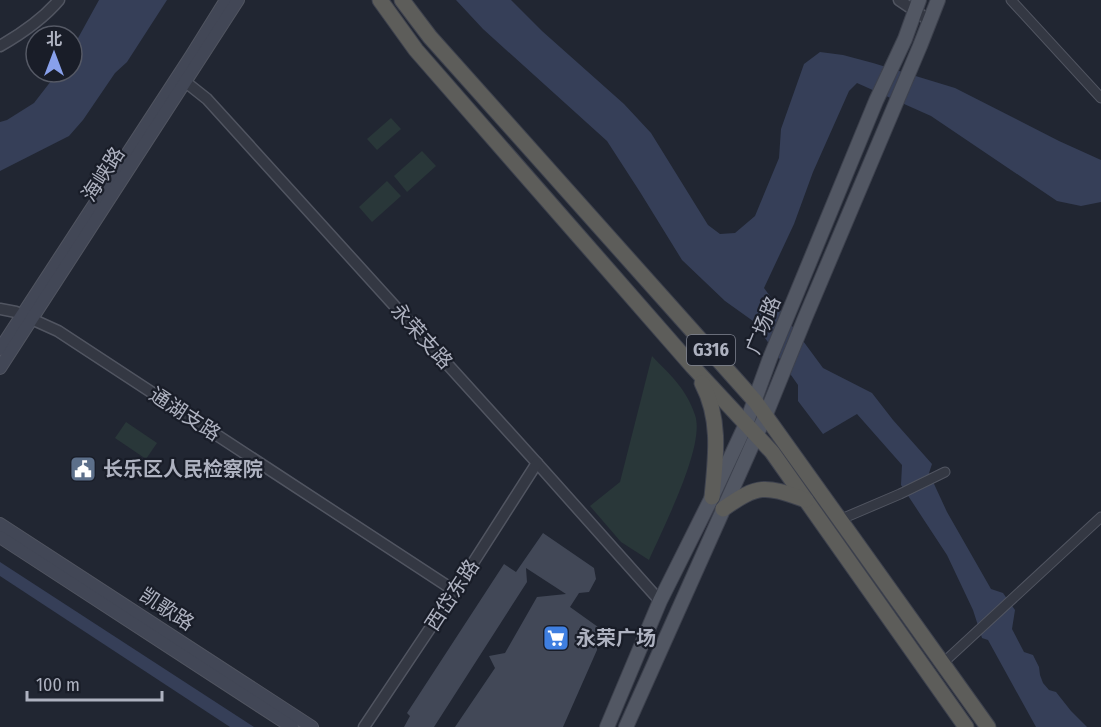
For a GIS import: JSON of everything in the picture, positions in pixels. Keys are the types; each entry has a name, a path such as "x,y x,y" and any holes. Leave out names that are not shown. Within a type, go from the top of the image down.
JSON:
{"highway":[{"name":"G316","path":"380,0 416,50 693,367 772,452 966,727"},
{"name":"G316","path":"402,0 438,46 755,400 988,727"},
{"path":"693,367 708,394 714,413 716,430 712,496"},
{"path":"723,509 756,489 770,489 806,500"}],"main road":[{"name":"海峡路","path":"182,79 226,0"},
{"name":"海峡路","path":"0,368 27,317 182,79 238,0"},
{"name":"广场路","path":"607,727 660,601 712,496 751,430 766,414 938,0"},
{"name":"广场路","path":"626,727 723,509 751,430 755,400 770,358 917,6"},
{"name":"海峡路","path":"0,349 27,317"},
{"name":"凯歌路","path":"0,524 312,727"},
{"name":"凯歌路","path":"0,537 292,727"}],"street":[{"path":"0,46 51,9 59,0"},
{"path":"899,0 917,6 930,21"},
{"path":"1011,0 1101,98"},
{"name":"永荣支路","path":"182,79 207,99 660,601"},
{"name":"通湖支路","path":"0,309 10,310 58,331 455,591"},
{"name":"西岱东路","path":"364,727 537,463"},
{"path":"839,520 945,472"},
{"path":"943,663 1101,518"}],"shaded area":[{"path":"391,118 401,129 377,150 367,139"},
{"path":"422,151 436,166 407,192 394,176"},
{"path":"387,181 401,196 372,222 359,207"},
{"path":"652,356 687,397 695,415 697,429 689,466 681,488 649,560 621,542 590,506 620,482"},
{"path":"126,422 157,443 146,459 115,438"}],"water":[{"path":"99,0 167,0 127,62 115,73 83,120 69,136 0,171 0,122 34,103 49,84 84,84 84,27"},
{"path":"456,0 511,0 542,31 624,104 651,133 708,225 720,234 735,233 755,216 779,158 781,129 804,64 820,52 873,63 955,88 1101,160 1101,202 1081,206 1057,201 931,116 857,83 849,91 813,172 794,224 764,288 823,368 872,393 932,464 929,473 947,512 991,589 1003,593 1015,610 1012,629 1024,652 1033,655 1043,683 1049,690 1056,692 1087,727 1036,727 988,640 982,638 973,610 947,555 901,485 902,465 857,414 823,434 798,401 798,385 753,321 725,301 682,260 607,141 483,29"},
{"path":"0,562 254,727 230,727 0,576"}],"building":[{"name":"永荣广场","path":"543,533 594,568 596,579 589,592 579,593 570,607 598,627 597,650 563,727 455,727 495,668 489,656 505,653 537,597 566,594 526,568 527,582 434,727 404,727 410,716 407,713 504,564 516,572"}],"place":[{"name":"长乐区人民检察院","path":"83,469"},
{"name":"永荣广场","path":"556,638"}]}
